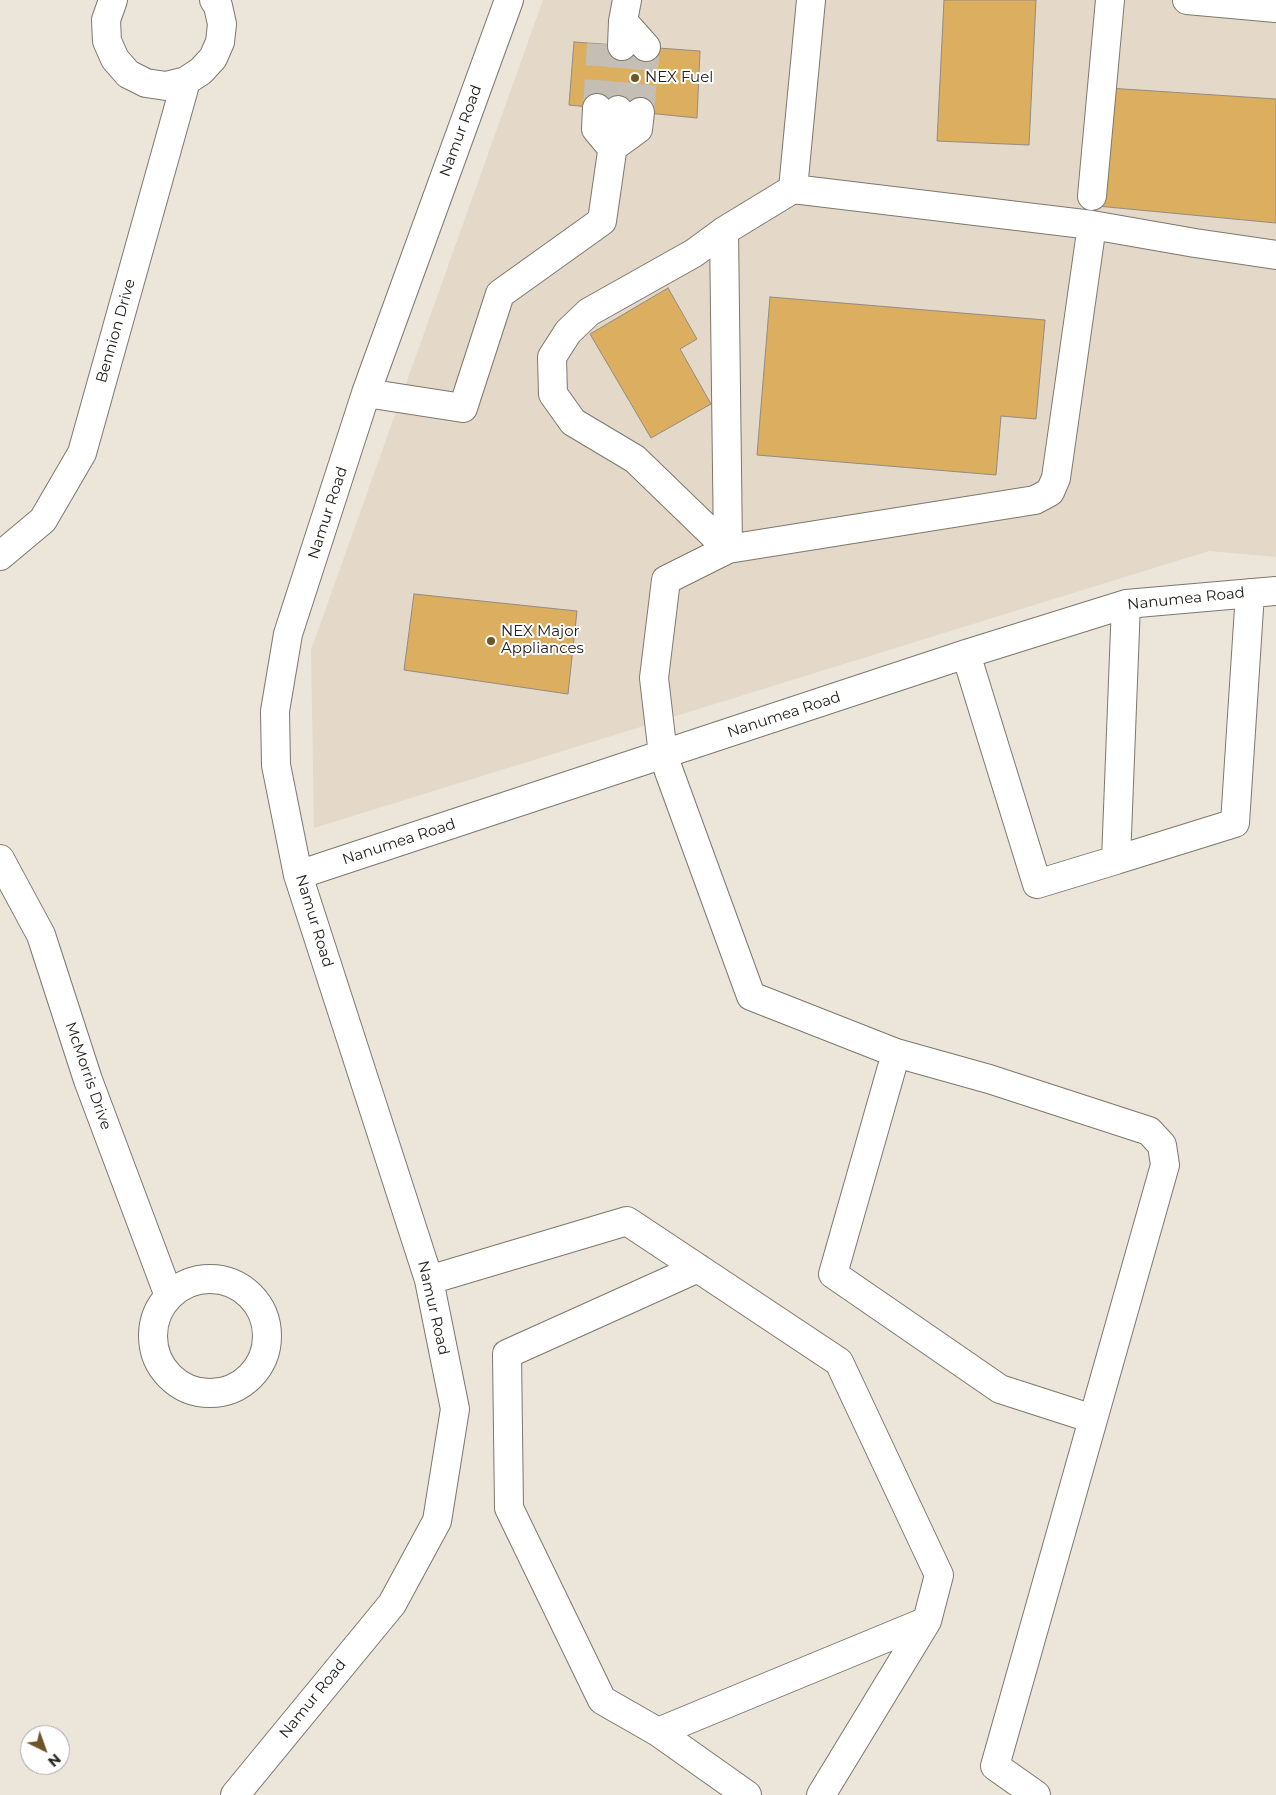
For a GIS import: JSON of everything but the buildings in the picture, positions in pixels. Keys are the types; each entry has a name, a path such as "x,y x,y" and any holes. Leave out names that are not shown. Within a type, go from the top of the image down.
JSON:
{"street":[{"path":"113,0 106,20 107,41 115,59 128,74 146,83 166,86 186,81 201,71 213,58 220,42 222,24 218,6 214,0"},
{"name":"Namur Road","path":"235,1795 392,1604 437,1521 455,1409 429,1280 298,875 276,765 275,711 288,634 366,393 509,0"},
{"path":"793,189 811,0"},
{"path":"1092,196 1110,0"},
{"path":"1186,0 1276,8"},
{"name":"Bennion Drive","path":"0,556 43,520 82,453 186,81"},
{"path":"366,393 463,408 500,294 602,221 612,148 638,129 618,110 596,129 612,148"},
{"path":"728,549 634,459 573,422 553,394 552,357 568,332 588,312 694,253 724,231 793,189 1092,225 1195,244 1276,254"},
{"path":"1036,1795 995,1766 1166,1165 1162,1145 1149,1131 990,1079 896,1053 751,996 664,755 654,678 666,580 728,549 1035,500 1050,492 1056,478 1092,225"},
{"path":"724,231 728,549"},
{"path":"966,654 1036,884 1235,823 1263,592"},
{"name":"Nanumea Road","path":"298,875 966,654 1126,604 1263,592"},
{"path":"1116,860 1126,604"},
{"name":"McMorris Drive","path":"0,859 41,935 88,1080 169,1296"},
{"path":"896,1053 833,1274 1000,1389 1093,1419"},
{"path":"429,1280 628,1222 840,1362 939,1576 927,1621 822,1795"},
{"path":"698,1268 507,1354 509,1508 602,1700 658,1732 747,1795"},
{"path":"202,1280 221,1280 238,1287 252,1298 262,1314 266,1332 265,1351 257,1369 244,1382 226,1391 208,1394 189,1390 172,1380 160,1366 154,1348 153,1329 158,1311 169,1296 184,1285 202,1280"},
{"path":"658,1732 927,1621"}],"shaded area":[{"path":"543,0 1276,0 1276,557 1209,551 314,828 311,650"}],"tunnel":[{"path":"597,108 601,44"},
{"path":"618,110 622,46"},
{"path":"640,112 646,47"}],"place":[{"name":"NEX Fuel","path":"635,78"},
{"name":"NEX Major Appliances","path":"491,641"}]}
